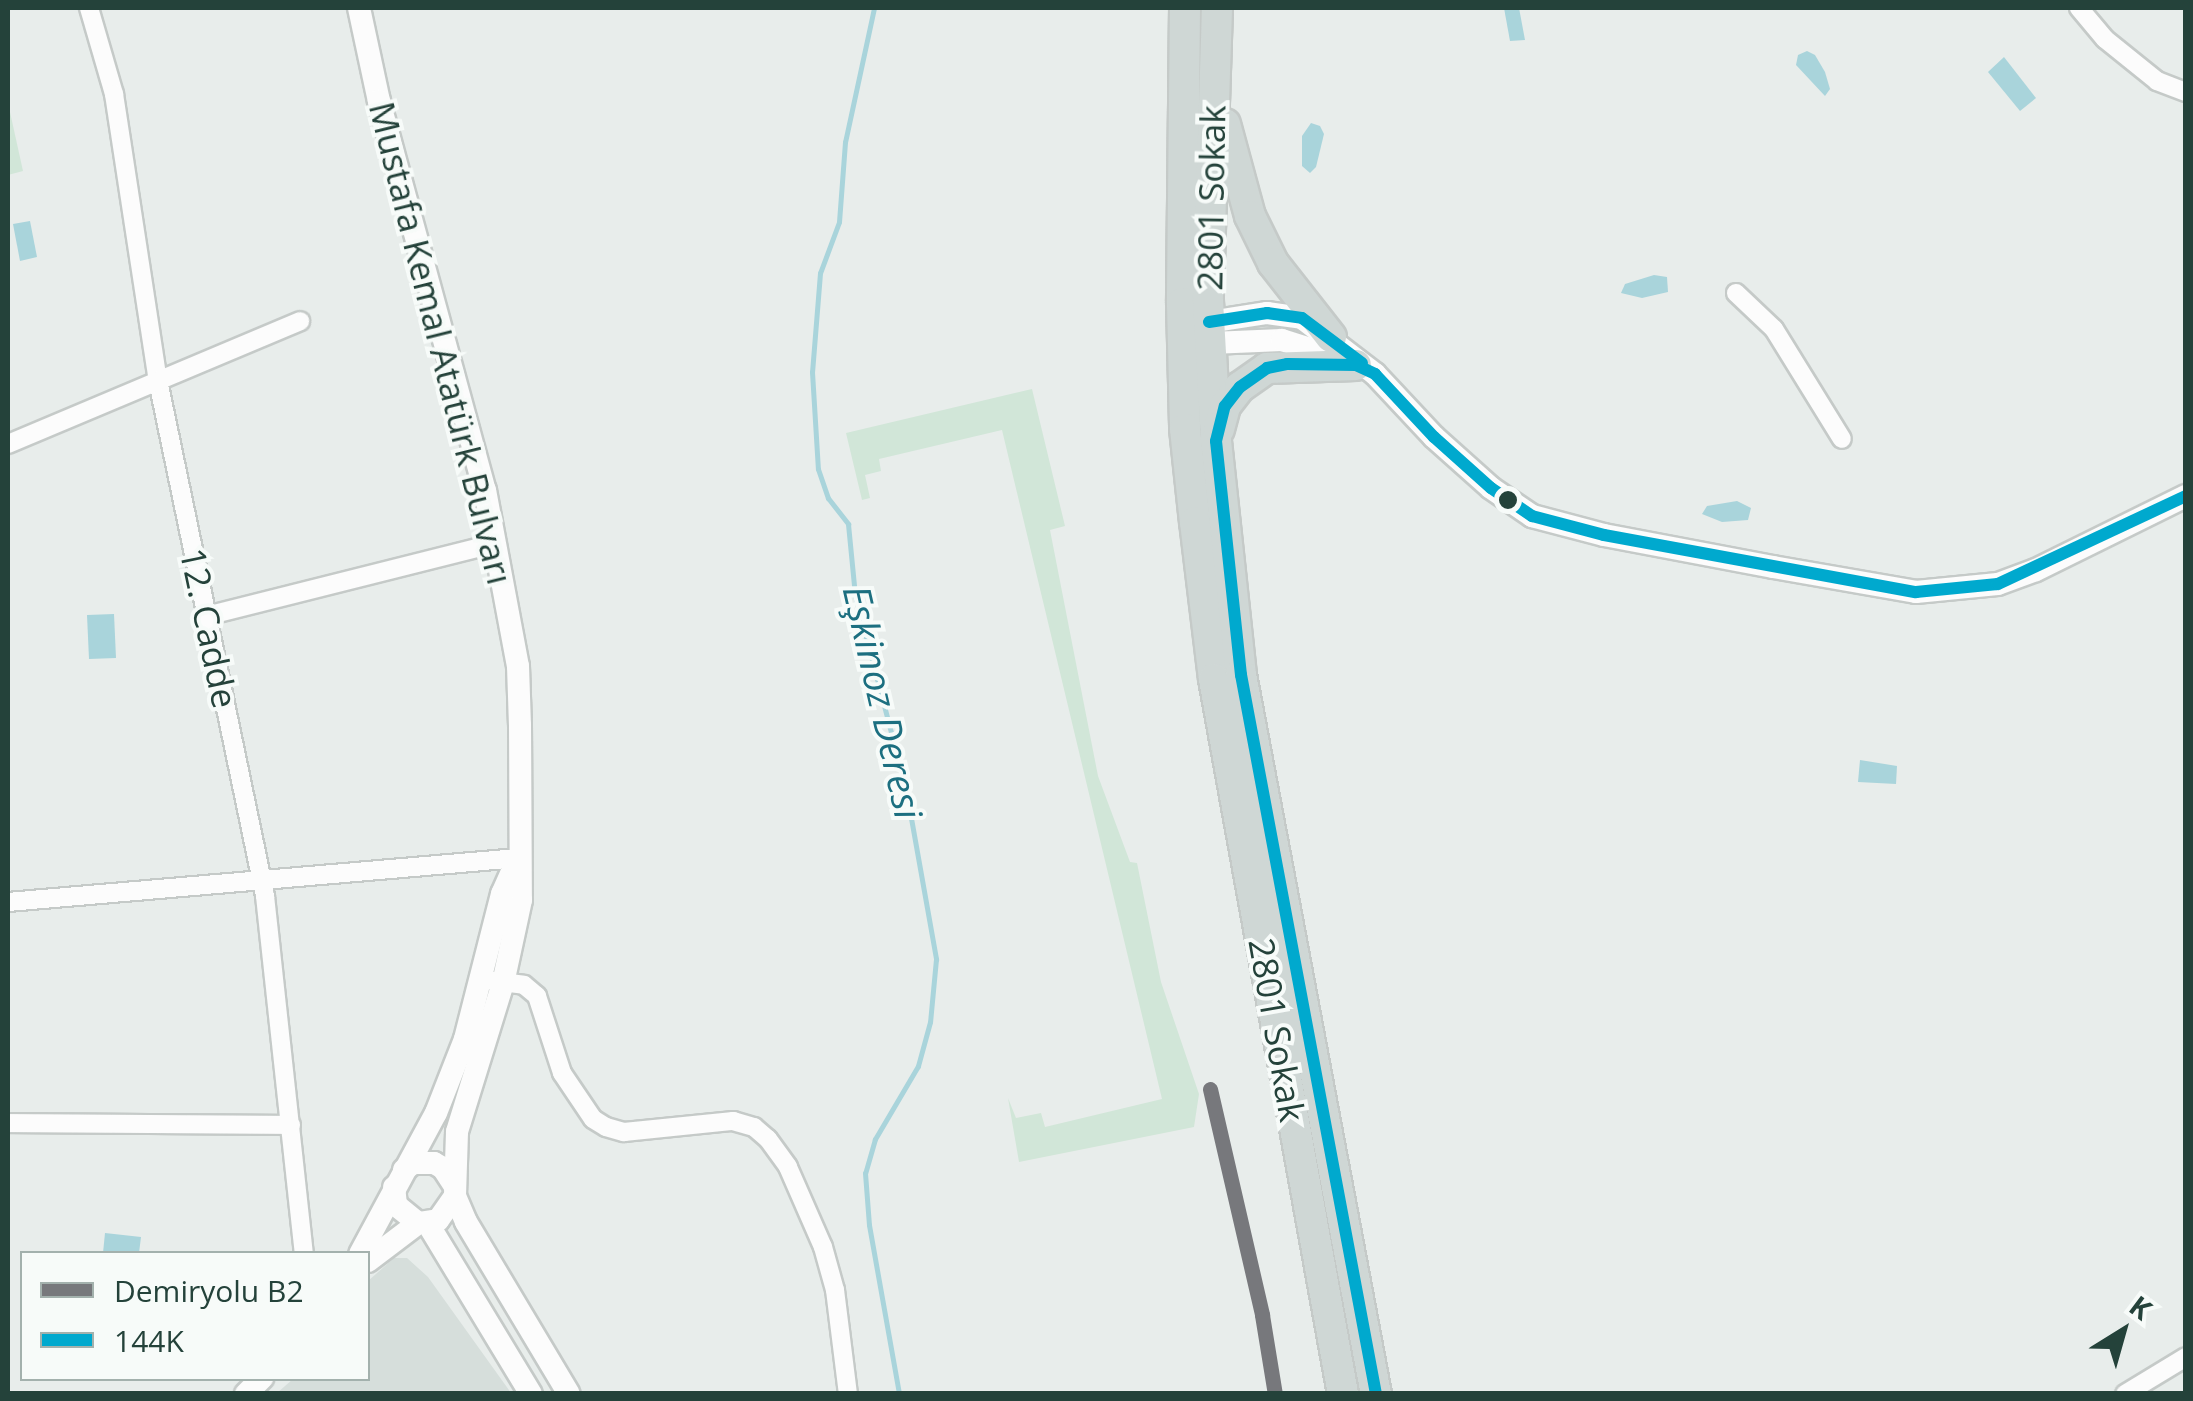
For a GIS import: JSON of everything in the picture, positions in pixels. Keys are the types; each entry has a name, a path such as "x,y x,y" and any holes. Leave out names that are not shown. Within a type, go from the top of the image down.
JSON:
{"main road":[{"name":"2801 Sokak","path":"1185,8 1182,45 1200,335 1216,441 1241,675 1376,1394"},
{"name":"2801 Sokak","path":"1217,8 1200,335 1184,429 1214,679 1343,1394"},
{"path":"1214,72 1232,158 1250,216 1273,263 1331,337"},
{"path":"1216,441 1225,406 1240,387 1267,368 1366,370"}],"street":[{"name":"12. Cadde","path":"90,8 114,94 158,381 262,883 304,1251"},
{"name":"Mustafa Kemal Atatürk Bulvarı","path":"359,8 379,101 496,543 518,666 518,858 502,894 493,981 457,1132 455,1191"},
{"path":"2079,8 2106,39 2158,81 2186,92"},
{"path":"1736,293 1774,329 1842,439"},
{"path":"1200,335 1241,315 1284,314 1302,318 1331,337 1492,488 1532,516 1604,534 1916,592 1998,584 2036,570 2186,496"},
{"path":"8,444 300,321"},
{"path":"1200,335 1282,340 1331,352 1366,370"},
{"path":"206,616 496,543"},
{"path":"8,902 518,858"},
{"path":"493,981 524,985 536,996 562,1073 593,1118 606,1128 624,1132 733,1121 754,1127 768,1140 788,1168 824,1247 835,1290 848,1394"},
{"name":"Mustafa Kemal Atatürk Bulvarı","path":"362,1251 436,1113 493,981"},
{"path":"8,1123 291,1126"},
{"path":"531,1394 423,1223 396,1206 399,1178 413,1163 434,1163 443,1168 568,1394"},
{"path":"370,1260 423,1223 446,1214 455,1191"},
{"path":"2125,1394 2186,1357"}],"shaded area":[{"path":"394,1258 407,1258 428,1277 511,1393 277,1393 291,1381 370,1381 370,1279"}],"green space":[{"path":"8,103 23,171 8,175"},
{"path":"1032,389 1065,526 1050,530 1098,776 1130,862 1137,863 1161,982 1199,1094 1194,1127 1019,1162 1008,1098 1016,1118 1041,1113 1045,1127 1162,1099 1002,430 879,459 881,471 865,475 870,498 862,500 846,433"}],"water":[{"path":"1504,8 1519,8 1525,40 1510,41"},
{"path":"1807,51 1815,55 1825,72 1830,89 1825,96 1796,65 1798,55"},
{"path":"2004,57 2036,98 2020,111 1988,72"},
{"path":"1311,123 1320,126 1324,134 1316,167 1310,173 1302,166 1302,136"},
{"path":"30,221 37,257 20,261 13,224"},
{"path":"1654,275 1667,277 1668,292 1642,298 1621,293 1625,284"},
{"path":"1737,501 1751,508 1748,520 1722,522 1702,514 1707,506"},
{"path":"114,614 116,658 89,659 87,615"},
{"path":"1860,760 1897,766 1896,784 1858,782"},
{"path":"105,1233 141,1237 139,1251 103,1251"}],"waterway":[{"name":"Eşkinoz Deresi","path":"874,8 845,142 839,222 820,273 812,372 818,469 828,498 848,524 855,595 906,790 936,959 930,1022 918,1066 875,1139 865,1173 869,1225 899,1394"}],"rail line":[{"name":"B2","path":"1210,1089 1262,1315 1275,1394"}],"transit line":[{"name":"144K","path":"1209,322 1267,313 1302,318 1362,363"},
{"name":"144K","path":"1376,1394 1241,675 1216,441 1225,406 1240,387 1267,368 1287,364 1356,365 1375,374 1434,437 1491,488 1532,516 1604,535 1916,592 1998,584 2186,496"}]}
